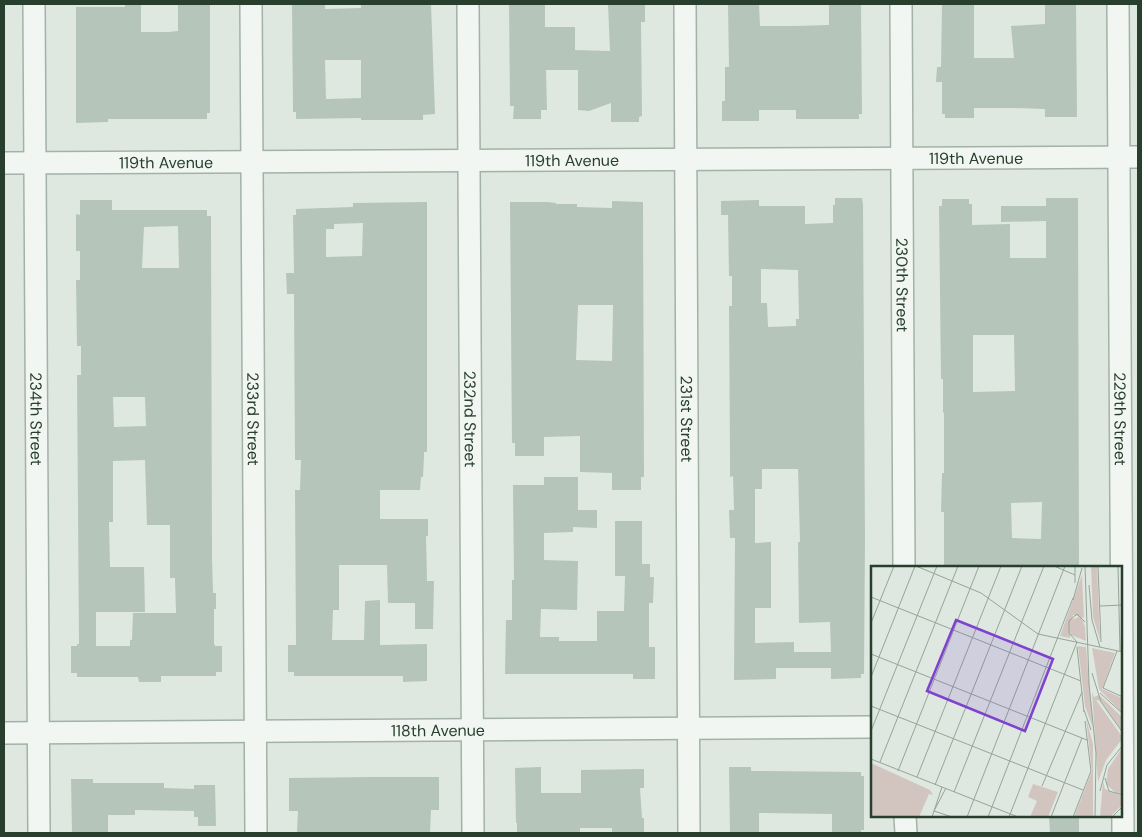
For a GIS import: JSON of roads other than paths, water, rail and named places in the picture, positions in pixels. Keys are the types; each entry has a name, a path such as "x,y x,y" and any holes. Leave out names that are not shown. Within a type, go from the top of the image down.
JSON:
{"street":[{"name":"234th Street","path":"34,4 39,833"},
{"name":"233rd Street","path":"251,4 256,833"},
{"name":"232nd Street","path":"468,4 473,833"},
{"name":"231st Street","path":"685,4 689,833"},
{"name":"230th Street","path":"901,4 904,566"},
{"name":"229th Street","path":"1118,4 1129,157 1127,725 1123,833"},
{"name":"119th Avenue","path":"4,163 1129,157"},
{"name":"118th Avenue","path":"4,733 871,727"},
{"path":"906,817 906,833"}]}
